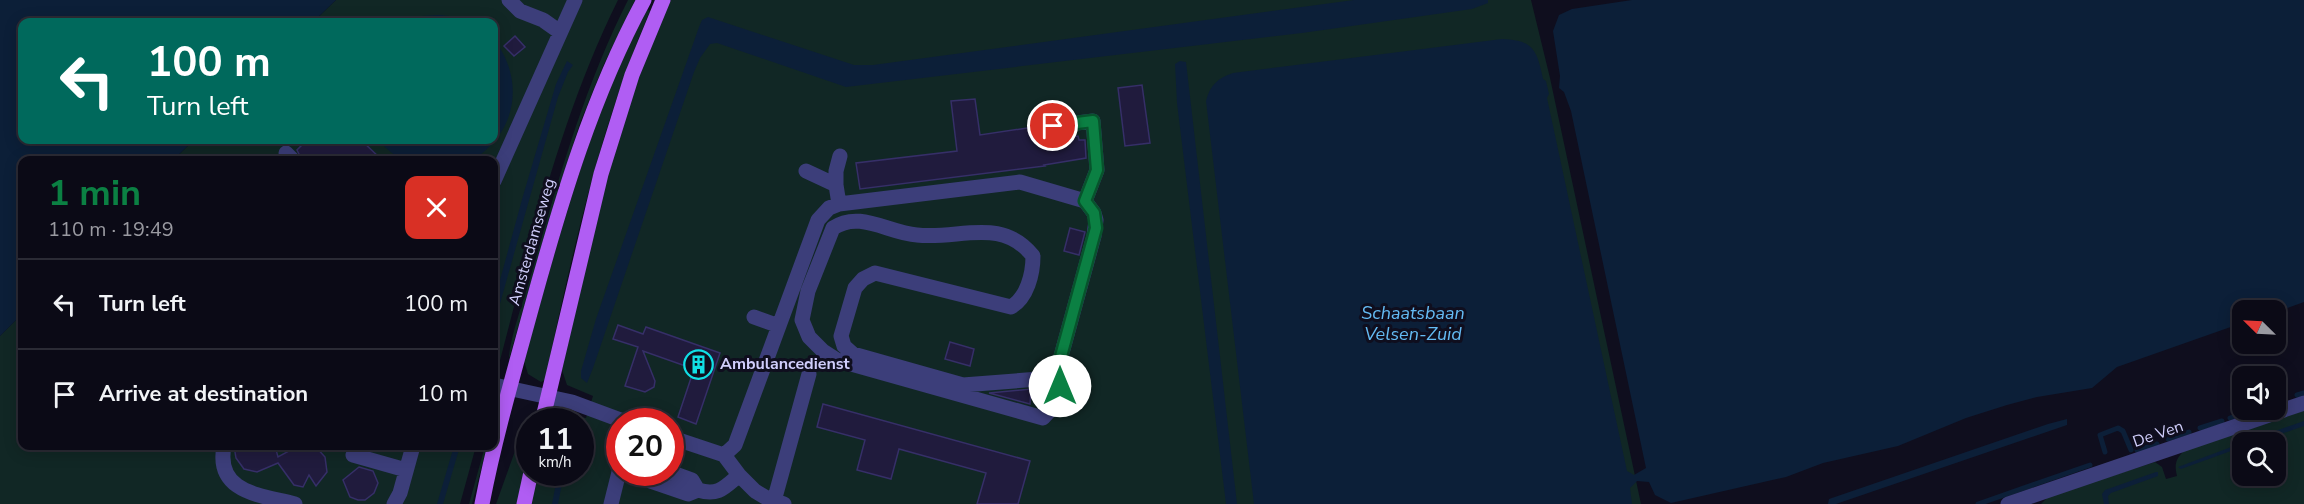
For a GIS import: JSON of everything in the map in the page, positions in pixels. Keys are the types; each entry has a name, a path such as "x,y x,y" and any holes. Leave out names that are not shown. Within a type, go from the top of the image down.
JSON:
{"main road":[{"name":"Amsterdamseweg","path":"498,431 544,262 576,161 611,67 644,0"},
{"path":"545,408 601,174 632,75 663,0"},
{"name":"Amsterdamseweg","path":"482,504 493,450"},
{"path":"524,504 528,486"}],"street":[{"path":"509,0 520,11 543,20 560,33"},
{"path":"498,172 575,0"},
{"path":"1053,126 1093,121 1097,170 1085,201"},
{"path":"839,204 836,171 840,156"},
{"path":"806,171 836,185"},
{"path":"724,455 735,445 818,220 828,208 839,204 1020,182 1085,201 1094,213 1096,228 1060,360 1053,370 1039,379 963,385 853,354 844,346 841,336 855,288 862,279 875,273 1011,307 1021,302 1033,270 1033,256 1024,244 1004,235 983,232 916,236 857,220 842,222 833,228 808,291 802,320 809,337 837,360 1043,418 1055,405 1065,368 1060,360"},
{"path":"754,317 779,326"},
{"path":"684,442 724,455 755,491 779,502 809,374"},
{"path":"498,386 581,405 606,414"},
{"name":"De Ven","path":"2008,504 2024,501 2304,403"},
{"path":"223,450 224,469 228,478 235,485 245,491 295,504"},
{"path":"394,504 400,493 412,450"},
{"path":"353,455 406,470"},
{"path":"665,486 688,494 698,490 708,493 716,492 726,487 739,475"},
{"path":"684,477 692,480 698,490"},
{"path":"611,504 616,486"}],"green space":[{"path":"336,0 618,0 579,90 563,136 534,230 498,368 498,156 177,156 190,144 498,144 498,18 317,18"},
{"path":"628,0 635,0 604,64 580,123 548,223 509,359 518,316 585,99"},
{"path":"670,0 1531,0 1550,78 1641,504 531,504 534,486 594,486 594,408 589,408 593,396 567,385 562,370 601,195 641,67"},
{"path":"646,9 650,11 616,101 588,192 545,380 541,382 528,374 524,361 586,152 615,75"},
{"path":"18,318 18,450 475,450 460,504 0,504 0,336"},
{"path":"2304,409 2304,504 2041,504 2049,496 2155,462 2162,467 2166,479 2177,476 2176,461 2185,450 2232,434 2232,486 2286,486 2286,432 2237,432 2272,420 2286,420 2286,415"},
{"path":"516,448 516,486 522,486 518,504 496,504"},
{"path":"484,450 486,450 472,504 469,504"}],"water":[{"path":"0,0 336,0 317,18 18,18 18,144 190,144 177,156 18,156 18,318 0,336"},
{"path":"1354,0 1488,0 1488,3 1472,9 1302,33 846,87 717,43 710,44 694,72 587,383 581,378 596,319 699,27 702,20 708,17 854,65 873,65"},
{"name":"Schaatsbaan Velsen-Zuid","path":"1632,0 2304,0 2304,302 2286,308 2286,300 2232,300 2232,327 2117,367 2092,388 2037,397 2007,405 1966,418 1898,446 1823,463 1786,477 1671,503 1655,495 1649,482 1637,481 1630,488 1632,504 1254,504 1206,101 1212,86 1223,77 1233,73 1502,39 1521,42 1532,48 1543,79 1546,81 1549,94 1547,98 1627,471 1634,475 1646,468 1571,111 1564,92 1559,88 1560,76 1553,31 1559,15 1572,9"},
{"path":"440,15 460,18 416,18"},
{"path":"498,46 508,65 513,93 507,120 498,136"},
{"path":"567,61 573,65 558,97 498,311 498,287 556,84"},
{"path":"1180,61 1186,62 1237,504 1226,504 1177,103 1175,64"},
{"path":"382,144 492,144 478,156 397,156"},
{"path":"2067,419 2067,425 1836,504 1828,504 1829,499"},
{"path":"2304,421 2304,426 2286,432 2273,432"},
{"path":"2232,447 2232,451 2181,469 2178,467"},
{"path":"453,450 459,450 443,504 437,504"},
{"path":"2156,472 2158,476 2111,493 2108,496 2109,504 2104,504 2102,494 2105,490"},
{"path":"555,486 561,486 558,504 552,504"}],"building":[{"path":"515,36 525,47 514,56 504,46"},
{"path":"1142,85 1150,143 1125,146 1118,88"},
{"path":"975,99 980,135 1027,128 1034,130 1044,141 1078,136 1079,140 1085,140 1086,158 1045,166 860,189 856,163 957,151 951,101"},
{"path":"303,144 365,144 378,156 300,156 297,150"},
{"path":"1070,228 1085,232 1079,255 1064,251"},
{"name":"Ambulancedienst","path":"618,325 643,334 646,327 720,353 696,424 684,419 684,408 681,408 694,369 643,351 655,381 654,387 645,392 625,386 638,347 613,339"},
{"path":"950,342 974,349 970,366 945,359"},
{"path":"1031,389 1030,404 989,393"},
{"path":"823,404 1030,461 1018,504 977,504 986,473 899,449 891,479 857,470 865,440 817,427"},
{"path":"235,450 276,450 278,457 291,450 319,450 325,457 327,472 316,486 309,475 303,487 294,485 278,463 257,472 244,469 236,458"},
{"path":"359,467 373,471 378,483 374,493 365,500 350,497 343,480"}],"waterway":[{"path":"2297,395 2304,393"},
{"path":"2200,428 2222,421"},
{"path":"2105,452 2100,435 2118,428 2123,431 2131,450"},
{"path":"2168,439 2189,432"},
{"path":"2137,450 2157,444"},
{"path":"1978,504 2090,465"}],"place":[{"name":"Ambulancedienst","path":"699,364"}],"route":[{"path":"1053,126 1093,121 1097,170 1085,201 1094,213 1096,228 1060,360 1065,368 1060,386"}]}
